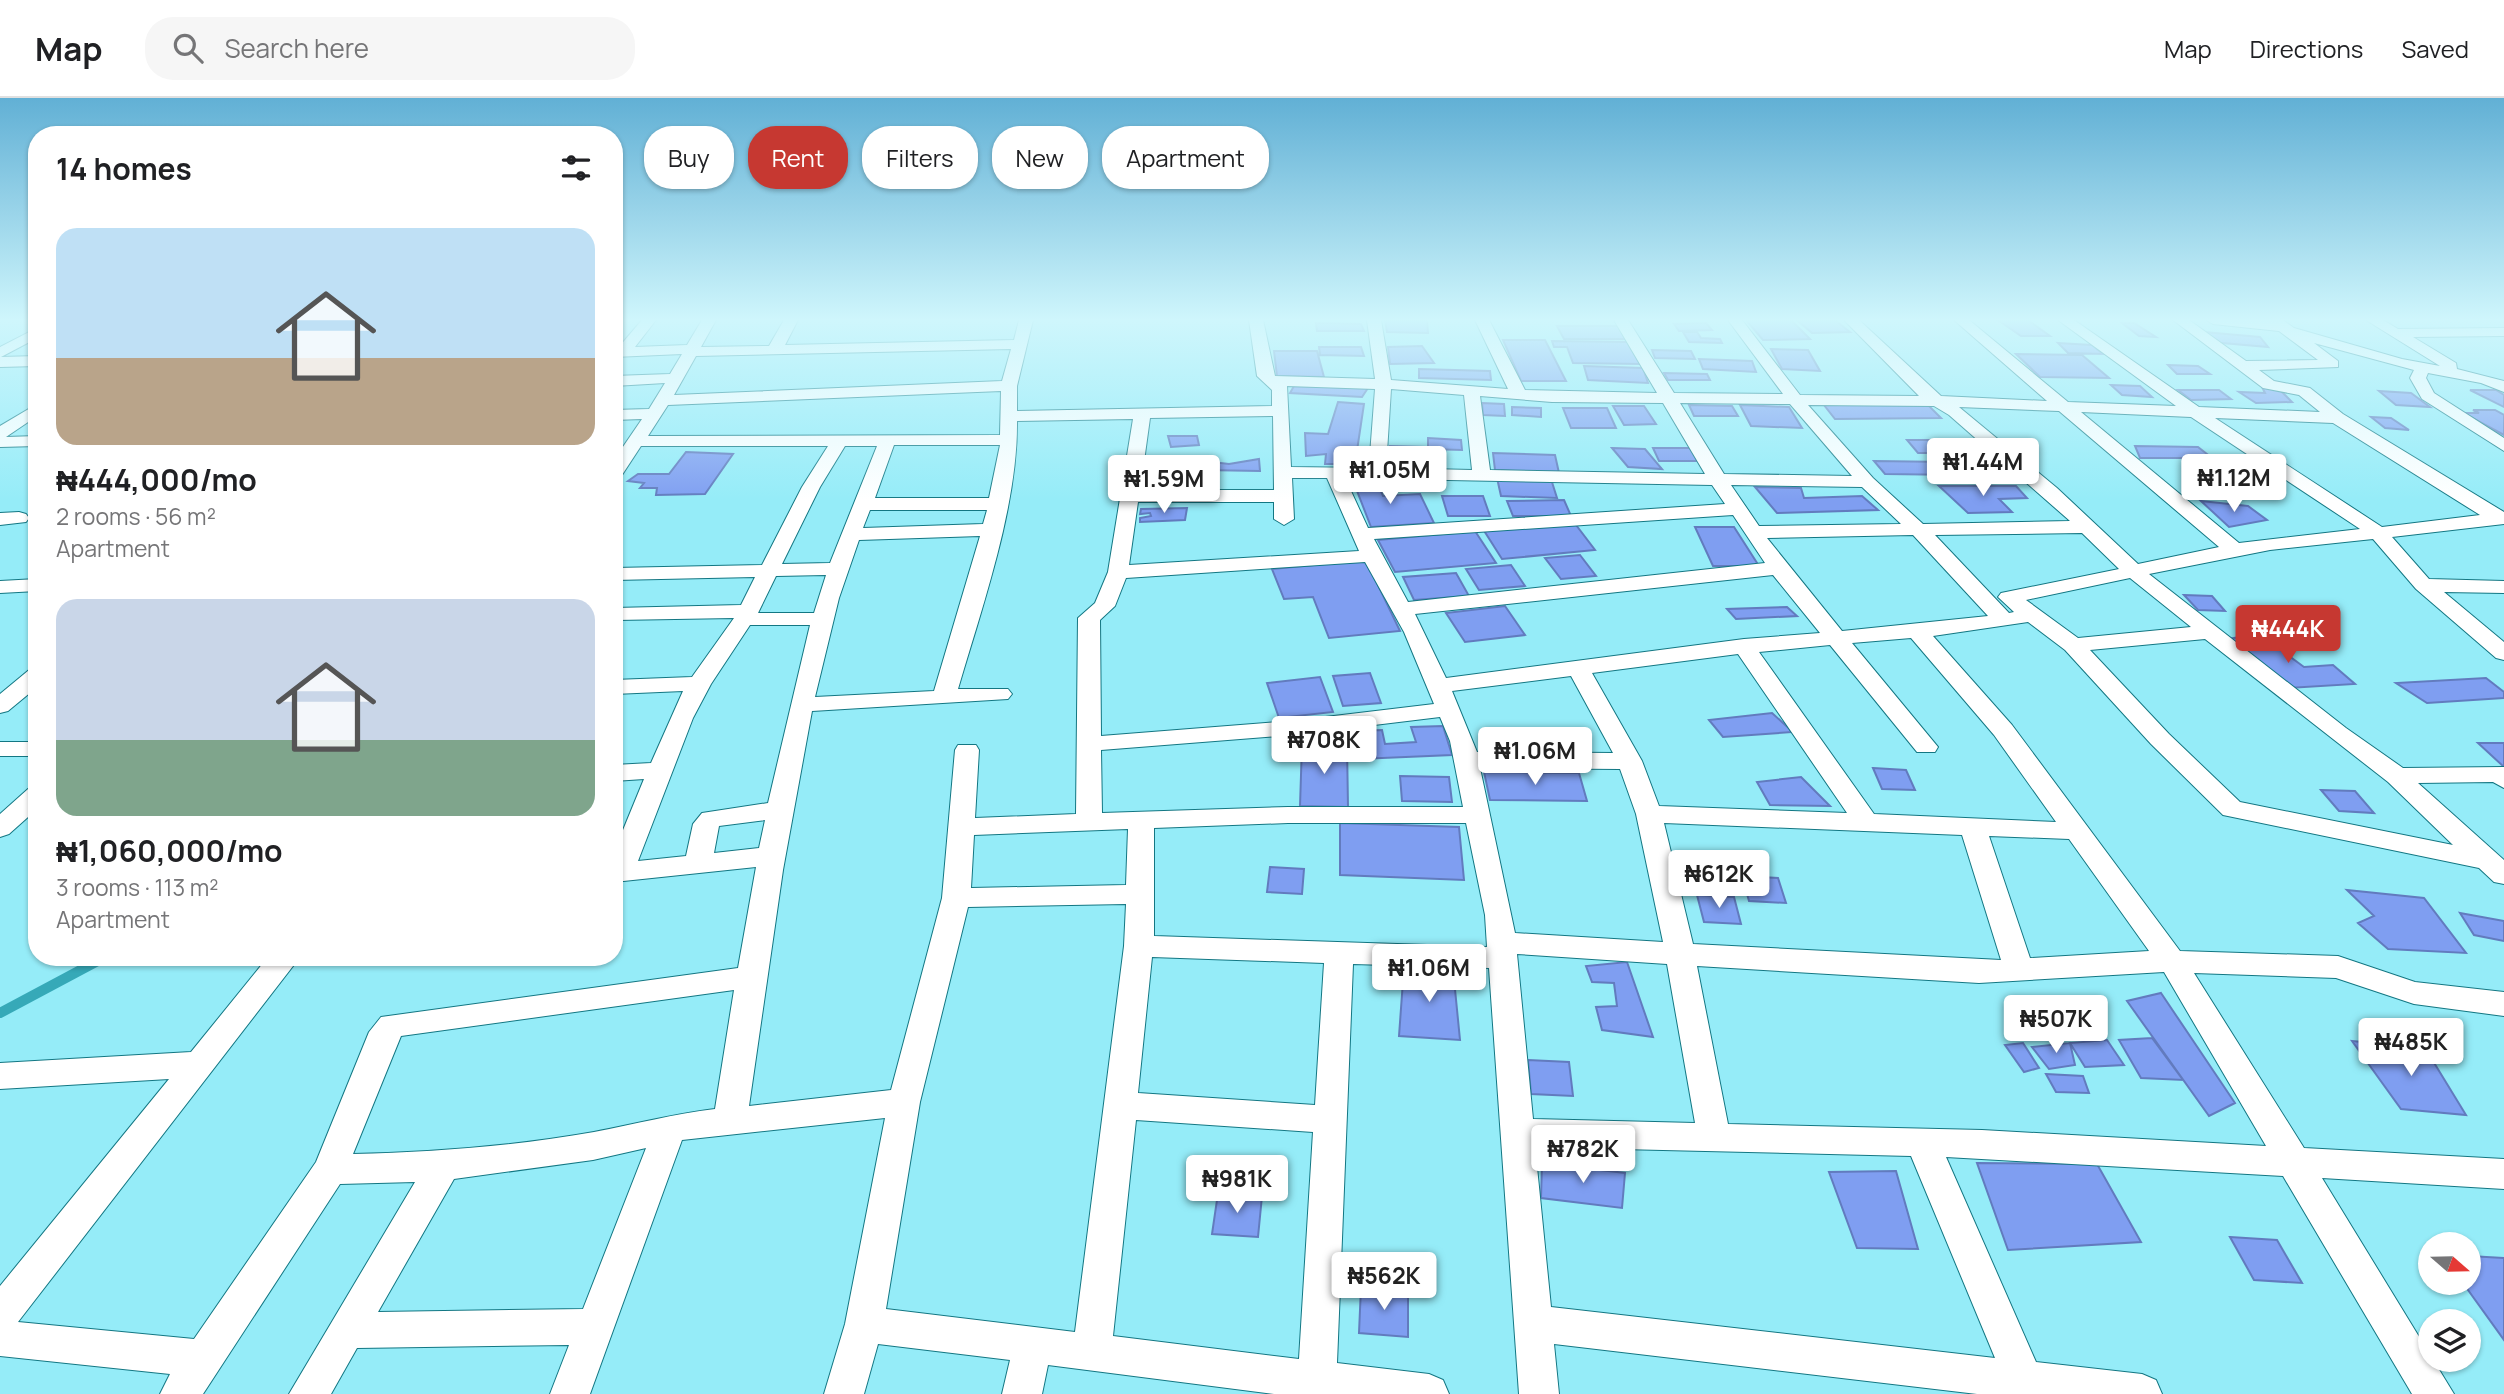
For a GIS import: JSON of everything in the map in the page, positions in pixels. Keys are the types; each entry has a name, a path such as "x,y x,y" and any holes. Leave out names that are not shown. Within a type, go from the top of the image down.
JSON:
{"street":[{"path":"626,451 675,380"},
{"path":"944,697 998,504 1009,440 1010,380"},
{"path":"1377,473 1385,380"},
{"path":"1512,380 1519,394"},
{"path":"1658,380 1737,509 1796,593 1837,637 1926,747"},
{"path":"1781,380 1867,482 1921,532 2004,621"},
{"path":"1912,380 1926,394 1941,401 2089,527 2132,570 2337,733 2397,775 2423,804 2500,866"},
{"path":"2033,380 2235,550"},
{"path":"2150,380 2339,504 2378,533 2423,585 2504,653"},
{"path":"2263,380 2272,386 2304,391 2337,418 2501,518"},
{"path":"2419,380 2428,396 2504,446"},
{"path":"2483,380 2504,387"},
{"path":"1271,382 1385,384 1472,393 1670,400 1941,401 2337,418"},
{"path":"1271,382 1280,388 1284,519"},
{"path":"623,413 659,407 1009,386"},
{"path":"1472,393 1482,475"},
{"path":"1009,416 1282,411"},
{"path":"1089,824 1089,618 1104,606 1118,572 1142,413"},
{"path":"0,433 28,415"},
{"path":"626,451 839,442 1009,440"},
{"path":"0,442 28,442"},
{"path":"623,859 699,684 746,615 811,486 839,442"},
{"path":"730,1121 770,856 802,705 822,619 838,569 866,504 887,442"},
{"path":"1283,472 1867,482"},
{"path":"1333,472 1462,741 1499,915 1539,1394"},
{"path":"1129,496 1284,496"},
{"path":"866,504 998,504"},
{"path":"1118,572 1737,509"},
{"path":"2500,866 2232,808 2160,739 2073,645 2008,597 2086,584 2132,570 2235,550 2501,518"},
{"path":"1755,531 1921,532 2089,527"},
{"path":"852,534 991,530"},
{"path":"1401,609 1778,568"},
{"path":"623,574 838,569"},
{"path":"0,587 28,585"},
{"path":"2423,585 2504,587"},
{"path":"623,614 746,615 822,619"},
{"path":"1089,744 1292,728 1443,697 1515,679 1578,668 1744,646 2004,621 2032,615"},
{"path":"1917,631 2003,730 2172,961 2434,1394"},
{"path":"2073,645 2211,632"},
{"path":"1744,646 1866,822"},
{"path":"1578,668 1630,761 1649,814 1680,952 1714,1138"},
{"path":"0,706 28,683"},
{"path":"623,687 699,684"},
{"path":"802,705 1000,694"},
{"path":"0,749 28,749"},
{"path":"844,1394 864,1324 904,1102 956,898 967,750"},
{"path":"1466,760 1630,761"},
{"path":"623,772 661,770"},
{"path":"2397,775 2500,775 2504,780"},
{"path":"0,828 28,803"},
{"path":"698,863 706,824 711,819 778,810"},
{"path":"1649,814 2076,831"},
{"path":"961,827 1288,815 1478,815"},
{"path":"1092,1352 1139,946 1141,821"},
{"path":"1972,826 2019,970"},
{"path":"623,872 770,856"},
{"path":"956,898 1139,894"},
{"path":"1139,946 1339,952 1680,952 1979,972 2172,961 2338,967 2414,993 2504,1004"},
{"path":"1317,1380 1339,952"},
{"path":"0,1314 278,966"},
{"path":"180,1394 330,1170 385,1032 392,1025 751,977"},
{"path":"0,1076 200,1064"},
{"path":"330,1170 443,1166 593,1146 670,1128 904,1102"},
{"path":"1121,1105 1330,1120"},
{"path":"570,1394 670,1128"},
{"path":"1516,1133 1922,1142 2504,1174"},
{"path":"1922,1142 2024,1381"},
{"path":"309,1394 443,1166"},
{"path":"1531,1322 2142,1394"},
{"path":"864,1324 1429,1394"},
{"path":"347,1330 595,1326"},
{"path":"0,1338 204,1359"},
{"path":"1021,1394 1033,1344"}],"building":[{"path":"1598,380 1647,380 1648,383"},
{"path":"2111,385 2140,386 2152,397 2122,395"},
{"path":"1294,386 1368,388 1362,397 1290,393"},
{"path":"2262,387 2278,388 2292,402 2256,403 2239,392 2265,393"},
{"path":"2178,390 2219,390 2231,399 2191,400"},
{"path":"2470,390 2496,390 2504,395 2504,407"},
{"path":"2379,391 2411,393 2430,407 2396,405"},
{"path":"1338,402 1364,404 1355,464 1325,464 1326,454 1306,456 1305,433 1328,434"},
{"path":"1482,403 1504,404 1505,416 1483,415"},
{"path":"1689,405 1732,406 1738,416 1694,416"},
{"path":"1740,405 1789,407 1802,428 1751,426"},
{"path":"1824,405 1928,405 1941,418 1835,419"},
{"path":"1613,406 1644,406 1656,424 1624,425"},
{"path":"1512,407 1541,408 1541,417 1512,415"},
{"path":"1563,408 1607,408 1616,428 1571,428"},
{"path":"2473,410 2495,410 2504,415 2504,435 2463,413 2479,413"},
{"path":"2371,417 2391,418 2409,430 2385,428"},
{"path":"1168,436 1197,436 1199,445 1171,447"},
{"path":"1428,438 1461,440 1462,450 1428,449"},
{"path":"1907,440 1941,440 1953,453 1918,453"},
{"path":"1390,446 1425,447 1427,467 1391,467"},
{"path":"2135,446 2198,447 2212,458 2140,458"},
{"path":"1612,448 1645,449 1662,469 1628,467"},
{"path":"1653,448 1692,448 1699,461 1659,461"},
{"path":"686,452 733,454 705,494 656,495 657,488 640,488 644,483 628,481 638,474 669,474"},
{"path":"1493,453 1555,455 1559,473 1495,470"},
{"path":"1259,459 1260,471 1204,470 1203,461 1229,464"},
{"path":"1874,461 1948,462 1960,475 1885,474"},
{"path":"1375,477 1383,496 1420,494 1434,523 1371,527 1352,478"},
{"path":"1497,478 1551,479 1557,498 1501,496"},
{"path":"1939,486 2016,486 2027,498 1999,499 2012,512 1968,513"},
{"path":"1755,487 1801,488 1804,498 1862,496 1878,510 1777,513"},
{"path":"1442,496 1483,496 1490,516 1448,516"},
{"path":"1564,500 1571,516 1513,516 1507,501"},
{"path":"2201,501 2248,506 2267,520 2229,527"},
{"path":"1187,508 1185,520 1140,522 1140,518 1151,516 1150,513 1140,514 1141,509"},
{"path":"1573,521 1595,550 1502,559 1483,529"},
{"path":"1695,527 1734,527 1759,566 1713,566"},
{"path":"1475,531 1496,563 1395,572 1378,540"},
{"path":"1580,555 1596,576 1561,579 1545,558"},
{"path":"1366,560 1400,631 1329,638 1313,597 1284,599 1272,569"},
{"path":"1511,565 1525,586 1479,590 1466,569"},
{"path":"1456,573 1469,596 1414,600 1403,577"},
{"path":"2184,595 2212,596 2225,611 2198,610"},
{"path":"1505,606 1525,635 1465,642 1446,613"},
{"path":"1787,607 1797,616 1736,619 1727,609"},
{"path":"2259,634 2304,667 2333,665 2355,684 2288,688 2228,639"},
{"path":"1370,673 1381,703 1343,706 1333,676"},
{"path":"1320,677 1333,712 1279,718 1267,683"},
{"path":"2486,678 2504,692 2504,698 2427,703 2396,683"},
{"path":"1772,713 1793,732 1723,737 1709,720"},
{"path":"1443,726 1452,755 1359,759 1352,731 1382,730 1385,744 1416,742 1411,727"},
{"path":"2478,743 2504,743 2504,767"},
{"path":"1302,744 1347,745 1348,807 1300,806"},
{"path":"1873,768 1906,770 1915,790 1882,789"},
{"path":"1484,772 1579,773 1587,801 1490,800"},
{"path":"1400,776 1449,777 1452,802 1402,801"},
{"path":"1801,777 1830,806 1770,805 1757,782"},
{"path":"2321,790 2355,791 2374,813 2339,811"},
{"path":"1340,823 1459,827 1464,880 1340,875"},
{"path":"1698,866 1733,868 1740,893 1704,891"},
{"path":"1270,867 1304,869 1302,894 1267,892"},
{"path":"1742,876 1778,878 1786,903 1749,901"},
{"path":"2347,890 2424,898 2466,953 2388,949 2358,923 2374,916"},
{"path":"1697,895 1734,897 1741,924 1704,922"},
{"path":"2460,913 2504,921 2504,941 2474,935"},
{"path":"1627,962 1653,1037 1602,1030 1596,1007 1617,1006 1614,983 1592,982 1586,966"},
{"path":"1404,967 1453,969 1460,1040 1399,1036"},
{"path":"2161,993 2235,1103 2209,1116 2127,1001"},
{"path":"2152,1038 2183,1080 2141,1078 2119,1040"},
{"path":"2107,1040 2124,1065 2085,1067 2070,1043"},
{"path":"2352,1041 2425,1048 2466,1115 2401,1109"},
{"path":"2023,1043 2039,1068 2024,1072 2005,1045"},
{"path":"2070,1043 2075,1065 2049,1069 2032,1047"},
{"path":"1528,1060 1569,1062 1573,1096 1531,1094"},
{"path":"2046,1074 2083,1076 2089,1093 2056,1092"},
{"path":"1542,1163 1625,1173 1622,1208 1541,1198"},
{"path":"1977,1163 2097,1164 2141,1242 2008,1250"},
{"path":"1896,1171 1918,1249 1857,1248 1829,1172"},
{"path":"1218,1193 1262,1196 1258,1237 1212,1234"},
{"path":"2230,1237 2277,1240 2302,1283 2254,1280"},
{"path":"2482,1257 2504,1258 2504,1340 2472,1295 2482,1295"},
{"path":"1361,1287 1408,1290 1408,1337 1359,1333"}],"waterway":[{"path":"0,1013 88,966"}]}
